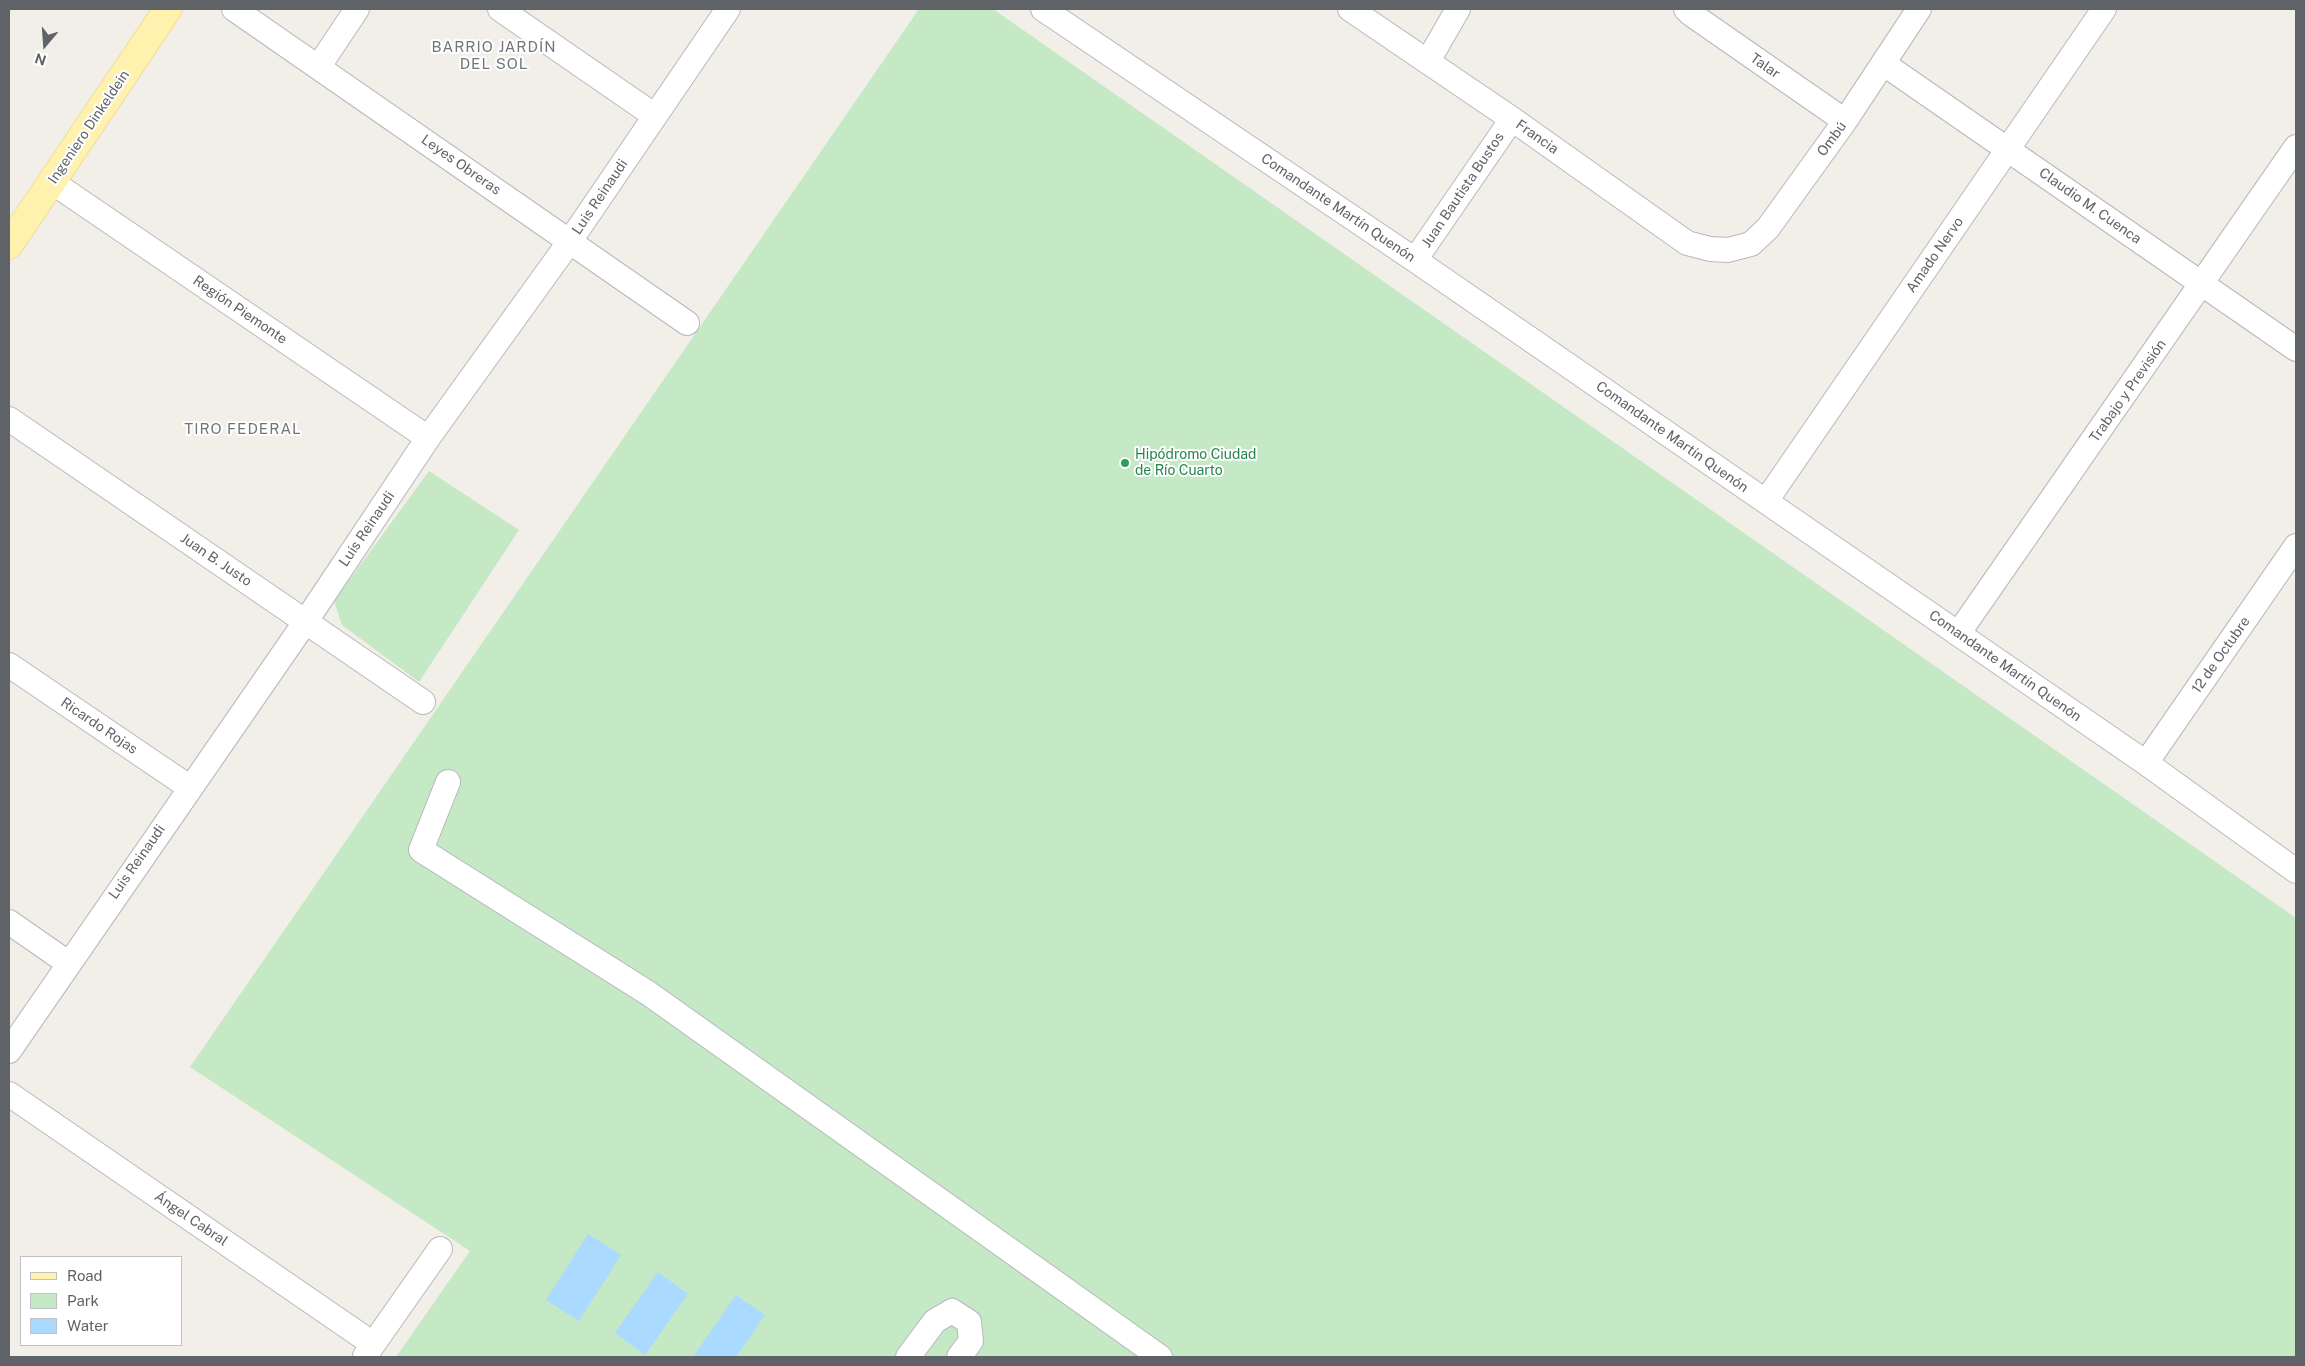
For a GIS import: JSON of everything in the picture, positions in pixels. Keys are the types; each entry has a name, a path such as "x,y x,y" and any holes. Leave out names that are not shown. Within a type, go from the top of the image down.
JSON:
{"main road":[{"name":"Ingeniero Dinkeldein","path":"9,245 168,9"}],"street":[{"name":"Leyes Obreras","path":"234,9 687,322"},
{"path":"319,66 357,9"},
{"path":"500,9 530,17 655,116"},
{"name":"Luis Reinaudi","path":"9,1051 189,787 306,621 428,438 570,242 728,9"},
{"name":"Comandante Martín Quenón","path":"1043,9 1415,260 1766,501 2146,763 2296,871"},
{"name":"Francia","path":"1350,9 1512,119 1687,244 1710,249 1728,250"},
{"path":"1428,61 1458,9"},
{"name":"Talar","path":"1686,9 1845,121"},
{"name":"Ombú","path":"1728,250 1750,244 1768,228 1845,121 1919,9"},
{"name":"Amado Nervo","path":"1766,501 2104,9"},
{"name":"Claudio M. Cuenca","path":"1884,64 2296,348"},
{"name":"Juan Bautista Bustos","path":"1415,260 1512,119"},
{"name":"Trabajo y Previsión","path":"1958,634 2296,147"},
{"name":"Región Piemonte","path":"52,182 428,438"},
{"name":"Juan B. Justo","path":"9,419 423,702"},
{"name":"12 de Octubre","path":"2146,763 2296,546"},
{"name":"Ricardo Rojas","path":"9,665 189,787"},
{"path":"448,782 421,850 648,993 1160,1357"},
{"path":"9,922 68,963"},
{"name":"Ángel Cabral","path":"9,1094 368,1351"},
{"path":"368,1351 440,1249"},
{"path":"908,1357 935,1320 952,1311 968,1322 971,1341 959,1357"}],"green space":[{"name":"Hipódromo Ciudad de Río Cuarto","path":"919,9 993,9 2296,918 2296,1357 396,1357 470,1251 190,1067"},
{"path":"429,471 519,530 419,682 342,625 334,601"}],"water":[{"path":"588,1234 621,1255 579,1321 546,1300"},
{"path":"658,1272 688,1294 645,1355 615,1333"},
{"path":"736,1295 765,1315 736,1357 693,1357"}],"place":[{"name":"Hipódromo Ciudad de Río Cuarto","path":"1125,463"}],"district":[{"name":"BARRIO JARDÍN DEL SOL","path":"494,56"},
{"name":"TIRO FEDERAL","path":"243,429"}]}
